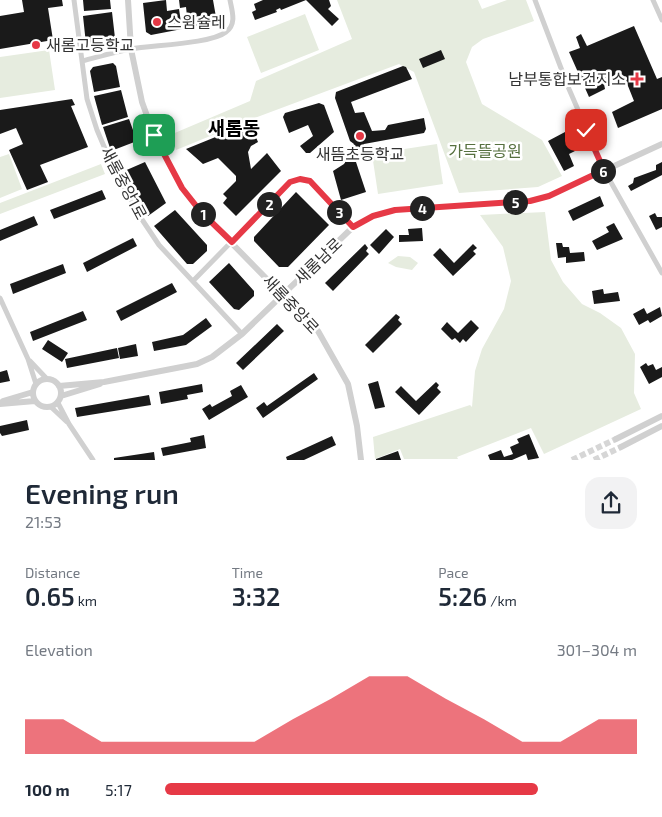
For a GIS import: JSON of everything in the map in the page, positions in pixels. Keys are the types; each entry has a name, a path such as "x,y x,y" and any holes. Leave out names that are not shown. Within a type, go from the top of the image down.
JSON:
{"street":[{"name":"새롬중앙1로","path":"74,0 87,99 96,130 114,170 131,201 160,245 242,334"},
{"name":"새롬중앙로","path":"128,0 131,49 142,102 154,135 169,167 182,188 201,212 318,331 348,384 357,426 360,460"},
{"path":"82,61 131,49 220,36 227,32 232,24 230,0"},
{"path":"535,0 568,89 604,170 662,273"},
{"path":"653,0 662,20"},
{"name":"새롬남로","path":"59,386 104,382 197,364 212,357 242,334 353,227 373,216 395,210 530,201 549,196 662,144"},
{"path":"193,281 290,182 300,179 310,181 353,227"},
{"path":"0,298 28,359 36,384 33,392 36,401 42,407 50,407 60,399"},
{"path":"28,359 47,379 56,382 59,386 60,399 69,424 93,460"},
{"path":"36,384 47,379"},
{"name":"새롬남로","path":"60,399 104,382"},
{"path":"0,403 33,392"},
{"path":"0,403 36,401"},
{"path":"50,407 69,424"},
{"path":"616,439 662,416"},
{"path":"621,447 662,426"}],"green space":[{"name":"가득뜰공원","path":"337,0 478,0 482,9 507,0 526,0 534,21 483,39 472,47 466,62 482,104 542,140 562,176 538,187 459,193 414,72 399,64 252,119 176,150 170,135 250,101 256,81 352,39"},
{"path":"305,14 319,50 261,73 247,37"},
{"path":"49,50 55,90 0,98 0,57"},
{"path":"437,144 443,184 378,194 372,154"},
{"path":"9,154 22,189 0,198 0,157"},
{"path":"101,164 105,174 0,214 0,203"},
{"path":"545,212 551,260 563,282 582,304 600,313 621,328 635,354 634,393 641,409 544,454 531,428 457,457 458,459 404,459 400,449 375,459 373,437 470,405 472,407 475,371 482,349 504,309 511,281 503,247 480,215"},
{"path":"398,256 410,257 418,263 412,270 396,267 388,263"}],"building":[{"path":"22,0 62,0 63,6 48,8 53,40 0,49 0,16 24,12"},
{"path":"83,0 110,0 111,9 84,11"},
{"path":"166,0 167,11 179,9 182,29 151,35 146,32 143,3"},
{"path":"179,0 213,0 216,17 213,23 184,28 182,16 187,16 186,7 180,8"},
{"path":"263,0 306,0 281,10 280,8 276,10 277,12 255,20 252,12 256,10 254,4"},
{"path":"306,0 329,0 331,6 328,9 339,19 332,26"},
{"path":"112,12 115,38 110,45 91,48 86,44 83,16"},
{"path":"634,26 657,79 662,77 662,109 618,128 612,112 634,101 624,76 604,84 605,89 589,97 569,52 580,48 576,37 581,34 587,46"},
{"path":"441,50 445,59 423,68 419,59"},
{"path":"113,63 116,66 120,87 94,92 90,71 93,67"},
{"path":"403,66 406,67 412,79 351,102 355,113 364,112 372,131 385,130 388,125 424,118 426,129 424,133 364,144 355,159 366,192 341,200 333,171 344,164 354,144 350,141 335,98 336,92"},
{"path":"121,90 128,117 102,125 94,96"},
{"path":"72,99 75,105 71,106 88,147 40,165 48,182 27,190 9,150 23,144 16,128 0,134 0,110"},
{"path":"319,103 324,105 334,132 310,153 306,153 300,146 313,136 308,125 289,133 283,117 285,113"},
{"path":"129,119 137,141 111,151 103,127"},
{"path":"250,123 258,142 251,146 248,152 251,169 267,153 281,171 236,216 223,203 227,198 223,194 236,181 236,176 218,158 203,164 186,149"},
{"path":"565,132 575,151 569,154 574,166 564,171 548,141"},
{"path":"145,162 166,203 148,216 122,172"},
{"path":"662,162 662,175 631,191 628,186 633,183 634,178 656,170 656,165"},
{"path":"102,190 106,199 54,219 50,210"},
{"path":"296,192 329,225 288,267 279,267 254,241 254,237"},
{"path":"600,196 604,206 573,221 568,211"},
{"path":"175,210 207,245 207,251 193,264 187,264 154,226"},
{"path":"655,213 657,217 662,217 662,227 656,230 649,216"},
{"path":"34,216 38,225 0,241 0,230"},
{"path":"614,223 623,239 597,250 592,241 609,232 606,227"},
{"path":"422,228 423,241 399,242 399,235 409,235 408,229"},
{"path":"386,229 394,237 379,254 370,245"},
{"path":"133,238 137,246 87,272 83,263"},
{"path":"556,243 562,243 563,247 569,247 570,253 584,252 585,261 566,263 566,257 558,258"},
{"path":"365,244 368,248 366,251 369,254 333,291 325,283"},
{"path":"473,244 477,248 473,251 476,254 453,276 433,255 440,248 454,263"},
{"path":"229,263 254,291 254,296 239,310 234,309 209,282"},
{"path":"63,264 66,273 13,294 10,284"},
{"path":"172,283 177,292 121,321 116,311"},
{"path":"603,289 604,294 618,292 620,301 594,304 592,291"},
{"path":"660,307 662,316 650,323 648,320 639,325 633,314 644,308 647,314"},
{"path":"83,311 87,320 33,341 30,332"},
{"path":"396,314 400,317 398,320 402,324 373,353 365,345"},
{"path":"206,318 212,326 186,345 154,351 152,342 183,335"},
{"path":"471,320 479,328 466,342 463,339 460,343 455,338 452,340 441,329 447,322 458,333"},
{"path":"277,324 284,331 243,370 236,363"},
{"path":"48,340 68,353 62,362 42,349"},
{"path":"136,344 138,356 120,359 118,348"},
{"path":"117,348 119,358 67,368 65,359"},
{"path":"646,363 648,366 653,364 656,370 662,367 662,377 649,384 640,367"},
{"path":"7,370 10,381 0,383 0,372"},
{"path":"314,373 318,379 263,418 256,408 264,402 267,406"},
{"path":"378,381 385,407 375,409 368,384"},
{"path":"436,382 439,385 437,388 441,392 419,415 395,392 401,386 416,401"},
{"path":"202,384 203,392 187,395 188,399 161,404 159,392"},
{"path":"241,385 248,397 209,420 202,409 210,404 212,407 232,396 230,391"},
{"path":"149,395 151,405 77,417 75,408"},
{"path":"27,420 29,430 2,436 0,433 0,426"},
{"path":"529,434 539,458 528,460 526,454 512,460 490,460 488,455 501,450 504,457 513,454 510,447 519,443 517,439"},
{"path":"204,435 206,448 163,456 161,448 191,442 190,438"},
{"path":"332,436 336,445 304,460 287,460 286,457"},
{"path":"398,451 401,460 376,460 376,459"},
{"path":"154,452 155,460 114,460 114,458"}],"tunnel":[{"path":"572,460 616,439"},
{"path":"594,460 621,447"}],"place":[{"name":"스윔슐레","path":"157,22"},
{"name":"새롬고등학교","path":"36,45"},
{"name":"남부통합보건지소","path":"637,79"},
{"name":"새뜸초등학교","path":"360,136"}],"district":[{"name":"새롬동","path":"234,128"}],"route":[{"path":"154,135 169,167 182,188 201,212 232,242 290,182 300,179 310,181 353,227 373,216 395,210 530,201 549,196 604,170 586,130"}]}
